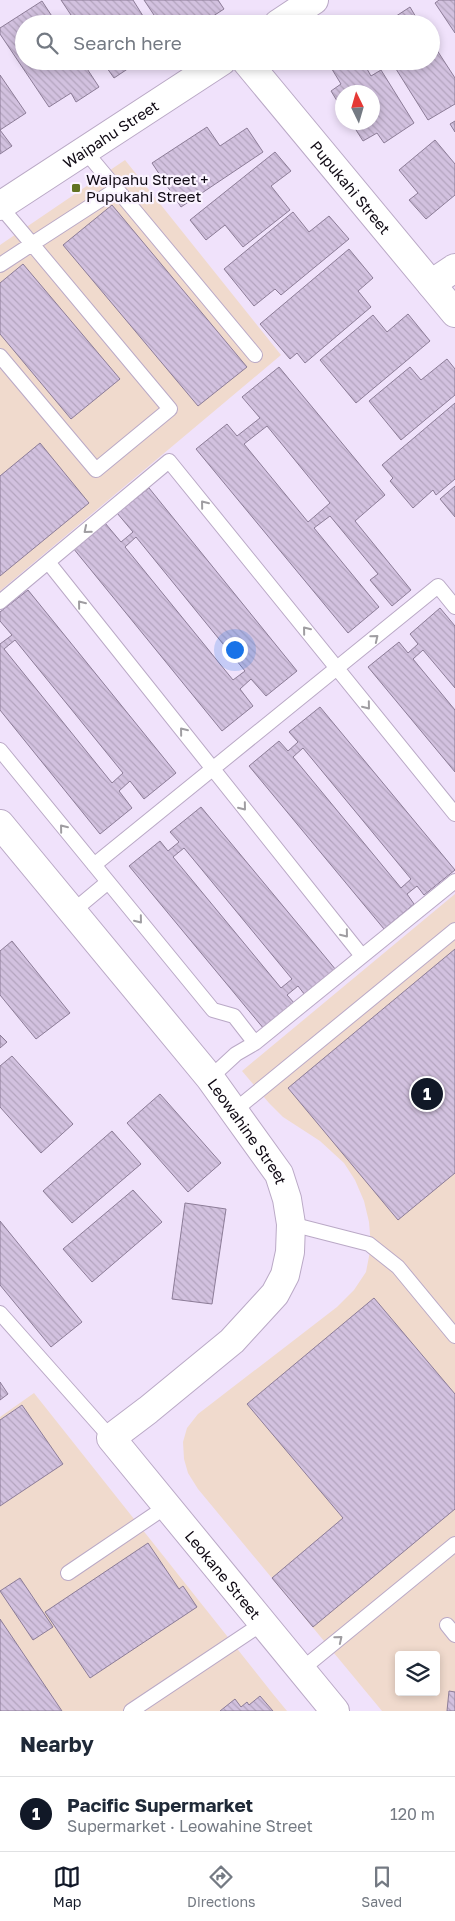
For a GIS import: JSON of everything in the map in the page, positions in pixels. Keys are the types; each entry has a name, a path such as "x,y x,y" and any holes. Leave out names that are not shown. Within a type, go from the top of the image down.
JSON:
{"street":[{"path":"292,15 314,0"},
{"name":"Waipahu Street","path":"0,206 208,70"},
{"name":"Pupukahi Street","path":"253,70 455,313"},
{"path":"431,284 455,268"},
{"name":"Leowahine Street","path":"2,832 72,912 210,1078 279,1174 287,1199 291,1224 290,1252 285,1275 274,1294 232,1341 111,1438"},
{"name":"Leokane Street","path":"111,1438 335,1711"}],"lane":[{"path":"84,151 255,355"},
{"path":"0,265 117,190"},
{"path":"0,206 170,409 96,470 0,356"},
{"path":"0,602 169,461 455,814"},
{"path":"48,562 362,956"},
{"path":"94,865 438,586 455,607"},
{"path":"0,750 213,1010 234,1016 256,1043"},
{"path":"210,1078 236,1054 256,1043 455,881"},
{"path":"72,912 108,882"},
{"path":"234,1111 455,930"},
{"path":"291,1224 369,1244 398,1267 455,1336"},
{"path":"0,1314 111,1438"},
{"path":"68,1573 167,1506"},
{"path":"302,1670 455,1544"},
{"path":"131,1711 263,1623"}],"shaded area":[{"path":"125,160 281,355 0,591 0,245"},
{"path":"455,894 455,1711 382,1711 198,1489 188,1473 184,1459 183,1442 187,1428 198,1414 337,1307 354,1290 366,1272 371,1246 369,1222 364,1201 355,1180 344,1163 320,1141 283,1117 242,1071"},
{"path":"34,1393 287,1711 0,1711 0,1417"}],"building":[{"path":"61,0 133,0 142,15 71,15"},
{"path":"144,0 218,0 224,9 215,15 154,15"},
{"path":"439,0 455,0 455,33 435,3"},
{"path":"42,1 51,15 20,15"},
{"path":"410,7 415,15 398,15"},
{"path":"15,18 15,56 0,34 0,28"},
{"path":"440,55 455,78 455,104 428,120 397,70 440,70"},
{"path":"24,70 88,70 99,87 76,102 71,93 49,107"},
{"path":"108,70 126,70 114,78"},
{"path":"332,70 368,70 371,76 381,70 414,123 384,143 377,133 363,141 356,130 380,130 380,85 340,85 341,84"},
{"path":"0,75 26,113 0,130"},
{"path":"335,88 335,98 331,91"},
{"path":"455,121 455,132 450,124"},
{"path":"207,127 220,146 247,128 263,152 181,207 152,163"},
{"path":"0,130 12,146 0,154"},
{"path":"435,140 455,164 455,195 426,219 409,200 418,193 399,170"},
{"path":"275,152 291,171 271,186 290,210 243,247 225,225 206,240 190,220"},
{"path":"112,205 247,367 198,406 63,245"},
{"path":"293,212 309,232 329,216 349,239 281,295 275,289 254,306 224,269"},
{"path":"349,249 373,278 358,291 371,307 305,363 297,353 290,359 260,324"},
{"path":"23,264 120,379 71,419 0,334 0,283"},
{"path":"408,314 430,341 356,403 320,360 373,315 387,332"},
{"path":"447,359 455,369 455,395 401,440 369,401 410,367 421,380"},
{"path":"279,367 385,495 355,521 411,590 392,606 370,580 378,574 330,516 314,528 379,607 348,633 196,449 227,424 237,436 260,418 242,397","holes":["267,426 330,503 308,522 244,444"]},
{"path":"455,403 455,479 436,495 433,490 413,508 390,481 393,478 382,465"},
{"path":"40,443 89,503 0,576 0,476"},
{"path":"455,486 455,517 440,499"},
{"path":"149,488 297,671 266,696 251,679 240,689 253,706 222,731 73,548 105,523 121,542 133,532 117,513","holes":["136,537 245,671 233,680 125,547"]},
{"path":"28,590 176,773 144,799 130,781 119,791 132,808 100,834 0,710 0,644 12,635 0,621 0,612","holes":["15,640 123,773 112,783 4,649"]},
{"path":"440,608 455,626 455,688 423,650 413,659 455,710 455,772 368,667 399,642 408,653 418,644 410,634"},
{"path":"320,707 455,870 424,895 417,886 407,894 414,904 384,929 249,766 279,741 288,751 298,742 289,732","holes":["303,748 411,879 401,888 293,757"]},
{"path":"201,807 336,970 305,995 298,986 287,995 295,1004 264,1029 129,866 160,841 168,851 179,842 170,832","holes":["184,848 292,979 281,988 173,857"]},
{"path":"12,941 70,1013 36,1039 0,995 0,951"},
{"path":"455,949 455,1173 398,1220 288,1088"},
{"path":"0,1035 7,1042 0,1048"},
{"path":"12,1056 73,1124 41,1153 0,1107 0,1066"},
{"path":"160,1094 221,1163 188,1192 127,1123"},
{"path":"112,1131 141,1164 72,1223 43,1191"},
{"path":"133,1190 162,1222 92,1282 63,1249"},
{"path":"185,1203 226,1209 212,1304 172,1299"},
{"path":"0,1221 82,1322 51,1347 0,1285"},
{"path":"374,1298 455,1394 455,1509 313,1627 272,1578 343,1518 247,1404"},
{"path":"0,1382 8,1394 0,1400"},
{"path":"22,1405 63,1464 0,1506 0,1420"},
{"path":"148,1543 179,1589 183,1586 197,1607 90,1678 45,1612"},
{"path":"20,1578 53,1627 33,1640 0,1591"},
{"path":"0,1619 62,1711 0,1711"},
{"path":"449,1691 455,1692 455,1711 447,1711"},
{"path":"260,1696 273,1711 220,1711 235,1699 241,1707 247,1702 249,1705"}],"place":[{"name":"Waipahu Street + Pupukahi Street","path":"76,188"},
{"name":"Pacific Supermarket","path":"427,1094"}]}
